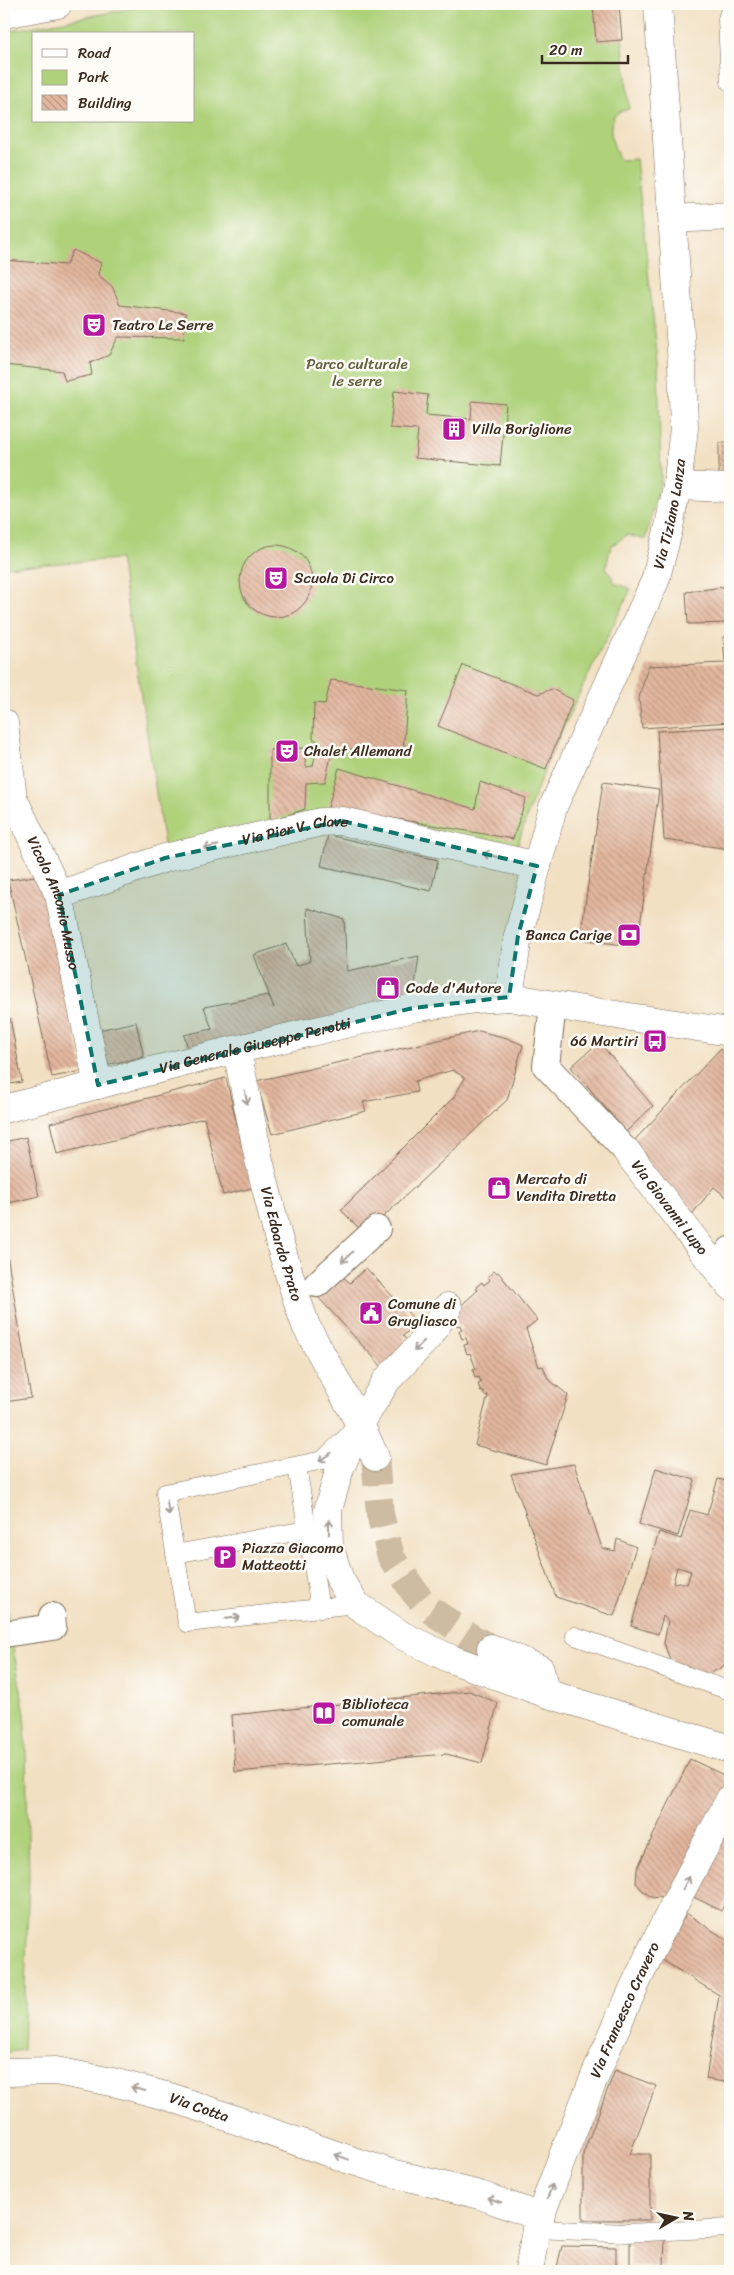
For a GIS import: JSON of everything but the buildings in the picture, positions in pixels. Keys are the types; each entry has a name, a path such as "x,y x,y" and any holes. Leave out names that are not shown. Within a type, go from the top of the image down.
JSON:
{"street":[{"path":"4,14 58,4"},
{"name":"Via Tiziano Lanza","path":"509,997 518,936 553,808 655,581 677,486 684,428 680,317 658,4"},
{"path":"673,219 730,216"},
{"path":"677,486 730,488"},
{"name":"Vicolo Antonio Musso","path":"4,723 13,798 59,895 98,1085"},
{"name":"Via Pier V. Clave","path":"59,895 165,858 321,822 342,821 537,866"},
{"name":"Via Generale Giuseppe Perotti","path":"4,1109 413,1008 476,999 509,997 730,1032"},
{"path":"554,1005 546,1066 627,1152"},
{"name":"Via Edoardo Prato","path":"237,1050 270,1205 291,1284 306,1326 360,1424"},
{"name":"Via Giovanni Lupo","path":"627,1152 726,1268"},
{"path":"318,1284 377,1229"},
{"path":"448,1307 431,1334 387,1380 360,1424 340,1468 328,1510 329,1546 340,1580 356,1604 403,1636 435,1652 545,1693 730,1749"},
{"path":"360,1424 375,1457"},
{"path":"4,1634 53,1627 52,1616"},
{"path":"491,1648 540,1669 545,1693"},
{"name":"Via Francesco Cravero","path":"529,2271 538,2223 571,2132 616,2025 663,1926 730,1800"},
{"name":"Via Cotta","path":"4,2072 56,2070 117,2083 224,2114 388,2172 480,2195 538,2223"}],"lane":[{"path":"730,10 727,19 730,82"},
{"path":"356,1604 187,1623 165,1493 323,1460 360,1424"},
{"path":"297,1466 320,1609"},
{"path":"175,1554 306,1530"},
{"path":"575,1636 730,1691"},
{"path":"538,2223 626,2233 730,2228"}],"highlighted area":[{"path":"342,821 537,866 518,936 509,997 413,1008 98,1085 59,895 165,858"}],"green space":[{"name":"Parco culturale le serre","path":"156,4 619,4 629,109 619,112 614,117 611,129 613,143 620,160 636,159 658,362 661,479 645,540 627,535 611,546 606,567 615,583 631,589 583,685 553,751 539,784 516,851 324,811 165,851 120,559 4,567 4,32"},
{"path":"4,1595 25,1714 29,1875 23,2050 4,2053"}],"tunnel":[{"path":"375,1457 380,1514 391,1557 415,1593 429,1609 472,1638 491,1648"}],"place":[{"name":"Teatro Le Serre","path":"94,325"},
{"name":"Villa Boriglione","path":"454,429"},
{"name":"Scuola Di Circo","path":"276,578"},
{"name":"Chalet Allemand","path":"287,751"},
{"name":"Banca Carige","path":"629,935"},
{"name":"Code d'Autore","path":"388,988"},
{"name":"66 Martiri","path":"655,1041"},
{"name":"Mercato di Vendita Diretta","path":"499,1188"},
{"name":"Comune di Grugliasco","path":"371,1313"},
{"name":"Piazza Giacomo Matteotti","path":"225,1557"},
{"name":"Biblioteca comunale","path":"324,1713"}]}
